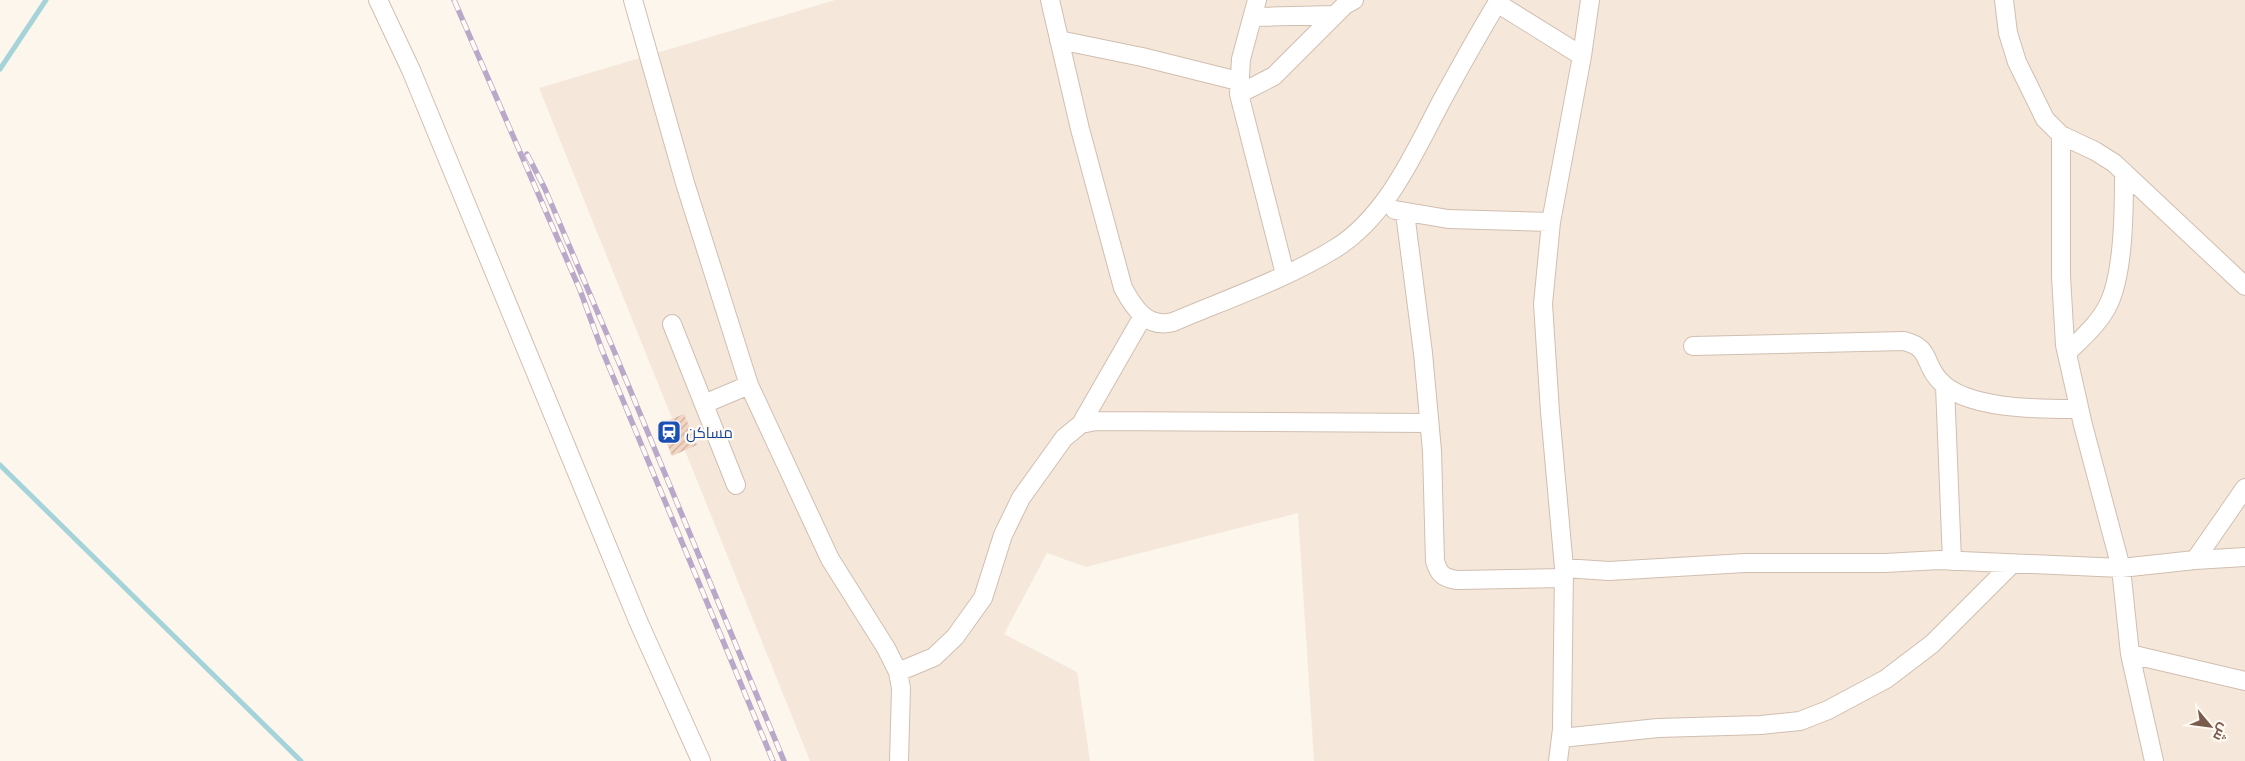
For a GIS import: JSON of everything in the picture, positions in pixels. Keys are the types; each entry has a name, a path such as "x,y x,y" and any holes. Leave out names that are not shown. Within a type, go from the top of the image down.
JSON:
{"street":[{"path":"378,0 411,70 639,623 701,761"},
{"path":"633,0 685,183 749,385 830,559 886,648 898,672 901,688 899,761"},
{"path":"1050,0 1080,130 1122,288 1131,303 1143,316 1153,322 1169,323 1285,274 1336,248 1374,214 1420,142 1477,35 1498,2 1582,56"},
{"path":"1059,40 1142,57 1238,87 1274,76 1335,15 1354,0"},
{"path":"1558,761 1561,738 1564,573 1543,304 1551,222 1582,56 1590,0"},
{"path":"2004,0 2008,33 2017,62 2041,112 2049,124 2061,135 2095,151 2124,172 2245,286"},
{"path":"1285,274 1238,87 1241,59 1255,8 1335,15"},
{"path":"2061,135 2061,276 2067,353 2079,408 2121,568 2130,654 2154,761"},
{"path":"2067,353 2100,318 2114,289 2124,215 2124,172"},
{"path":"1380,206 1405,213 1448,219 1551,222"},
{"path":"1405,213 1429,423 1436,561 1438,571 1442,576 1457,580 1745,563 1885,564 1952,561 2121,568 2245,557"},
{"path":"898,672 934,657 955,637 983,598 1003,534 1021,498 1064,438 1081,424 1143,316"},
{"path":"672,324 736,485"},
{"path":"1693,346 1904,341 1914,344 1925,352 1934,373 1945,386 1976,399 2003,406 2027,409 2079,408"},
{"path":"704,404 749,385"},
{"path":"1945,386 1952,561"},
{"path":"1081,424 1096,421 1429,423"},
{"path":"2195,560 2245,488"},
{"path":"1561,738 1658,728 1761,725 1800,721 1828,710 1886,678 1932,644 2012,564"},
{"path":"2130,654 2245,681"}],"shaded area":[{"path":"835,0 2245,0 2245,761 1314,761 1298,513 1086,567 1047,553 1004,634 1077,672 1090,761 810,761 539,88"}],"building":[{"path":"684,414 697,445 672,456 659,424"}],"waterway":[{"path":"0,69 46,0"},
{"path":"0,465 301,761"}],"railway":[{"path":"454,0 580,290 602,350 773,761"},
{"path":"527,154 545,189 612,346 784,761"}],"place":[{"name":"مساكن","path":"669,432"}]}
